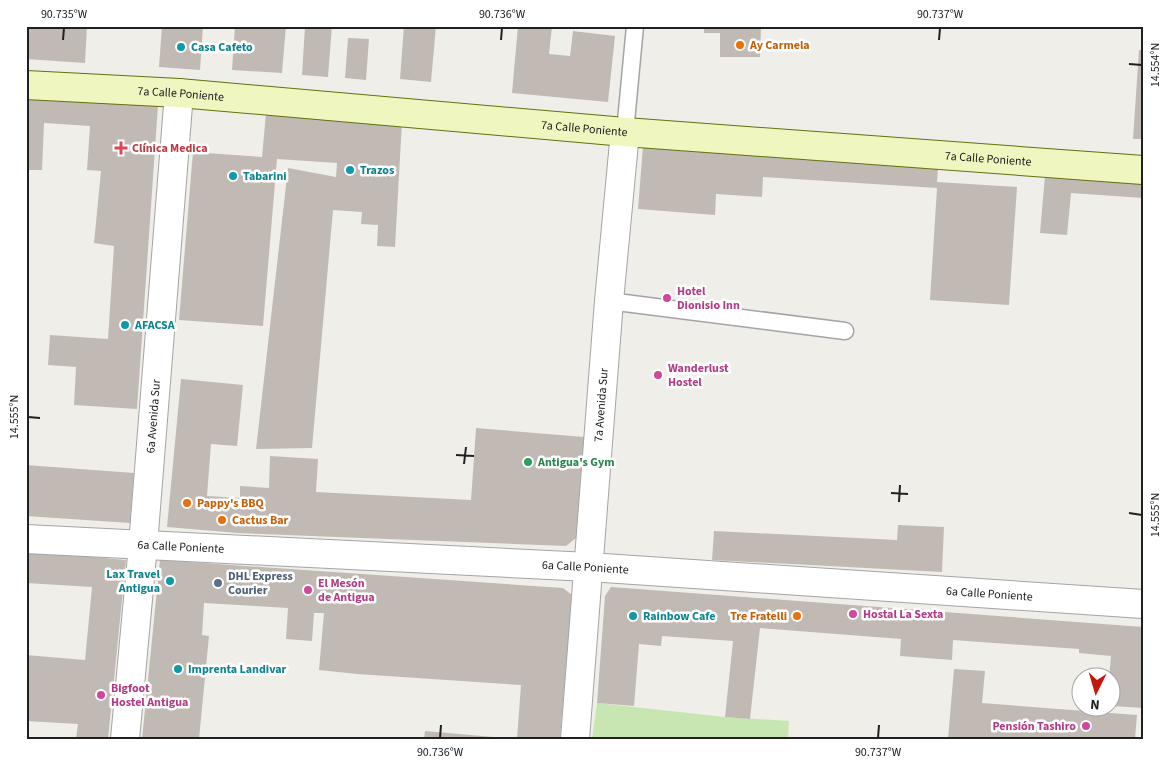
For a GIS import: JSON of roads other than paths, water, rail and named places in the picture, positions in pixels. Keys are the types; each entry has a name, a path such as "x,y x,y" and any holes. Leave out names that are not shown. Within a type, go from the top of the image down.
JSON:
{"main road":[{"name":"7a Calle Poniente","path":"26,85 179,93 626,132 1143,170"}],"street":[{"name":"6a Avenida Sur","path":"125,739 143,544 179,93"},
{"name":"7a Avenida Sur","path":"574,739 609,301 626,132"},
{"name":"6a Calle Poniente","path":"26,539 589,567 1143,604"}],"lane":[{"path":"626,132 636,26"},
{"path":"609,301 845,331"}],"place":[{"name":"Ay Carmela","path":"740,45"},
{"name":"Casa Cafeto","path":"181,47"},
{"name":"Clínica Medica","path":"121,148"},
{"name":"Trazos","path":"350,170"},
{"name":"Tabarini","path":"233,176"},
{"name":"Hotel Dionisio Inn","path":"667,298"},
{"name":"AFACSA","path":"125,325"},
{"name":"Wanderlust Hostel","path":"658,375"},
{"name":"Antigua's Gym","path":"528,462"},
{"name":"Pappy's BBQ","path":"187,503"},
{"name":"Cactus Bar","path":"222,520"},
{"name":"Lax Travel Antigua","path":"170,581"},
{"name":"DHL Express Courier","path":"218,583"},
{"name":"El Mesón de Antigua","path":"308,590"},
{"name":"Hostal La Sexta","path":"853,614"},
{"name":"Rainbow Cafe","path":"633,616"},
{"name":"Tre Fratelli","path":"797,616"},
{"name":"Imprenta Landivar","path":"178,669"},
{"name":"Bigfoot Hostel Antigua","path":"101,695"},
{"name":"Pensión Tashiro","path":"1086,726"}]}
